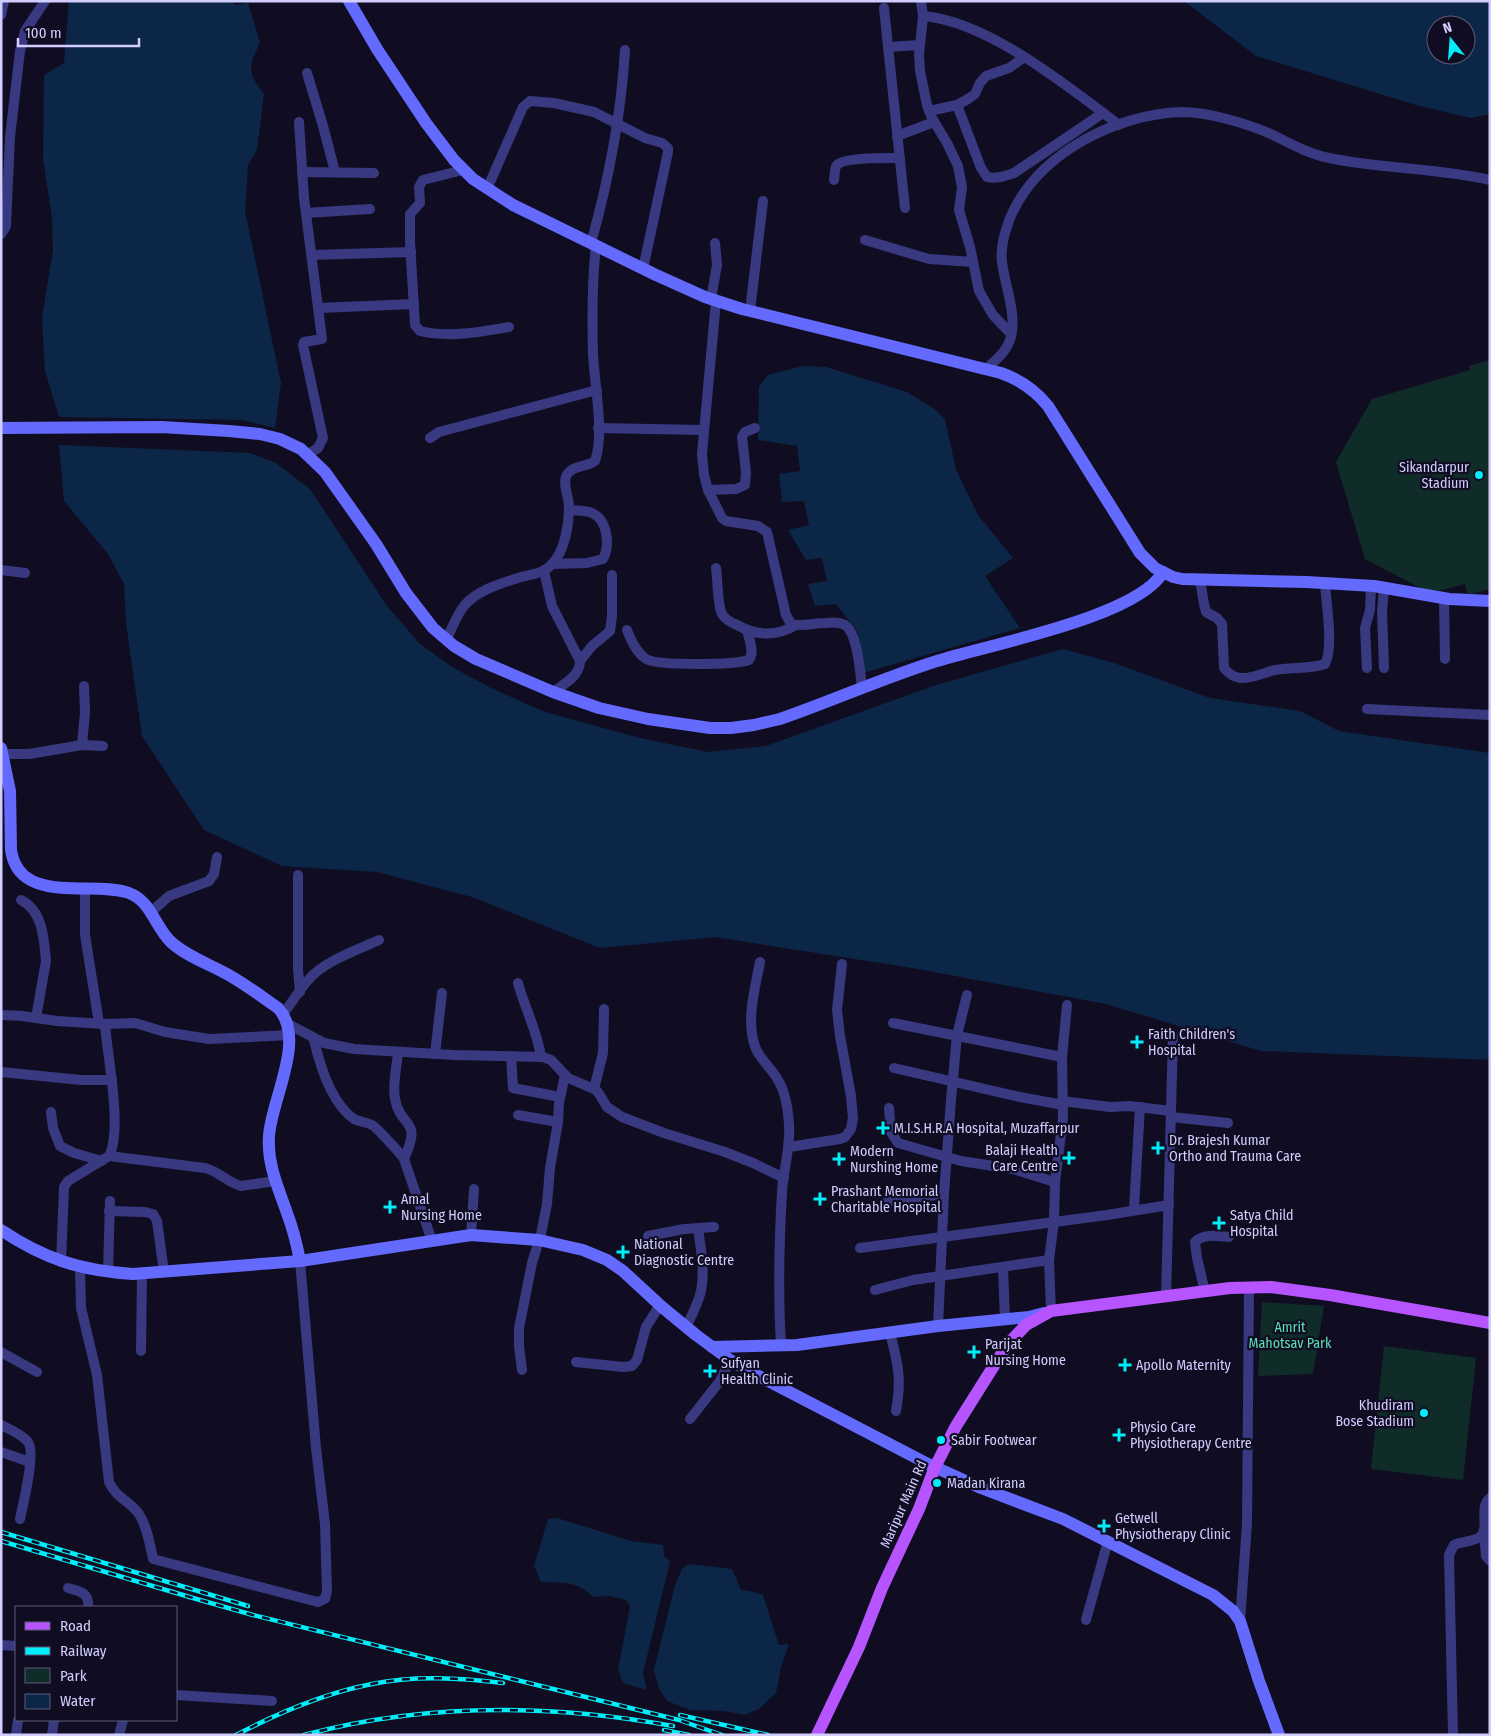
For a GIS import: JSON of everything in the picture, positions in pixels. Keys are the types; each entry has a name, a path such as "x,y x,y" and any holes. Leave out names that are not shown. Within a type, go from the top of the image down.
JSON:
{"main road":[{"path":"1051,1311 1249,1287 1271,1287 1330,1295 1490,1323"},
{"name":"Maripur Main Rd","path":"817,1735 859,1647 882,1588 956,1426 1007,1345 1026,1325 1051,1311"}],"street":[{"path":"1,15 4,1"},
{"path":"1,234 6,226 8,211 5,137 22,40 25,31 45,1"},
{"path":"349,1 405,93 447,152 463,170 487,189 513,205 714,300 750,311 1006,374 1021,381 1041,398 1073,444 1140,553 1163,572 1173,577 1200,580 1325,583 1378,587 1444,598 1490,602"},
{"path":"921,1 922,16 919,45 921,80 929,111 958,166 962,187 959,210 979,292 993,315 1011,334"},
{"path":"884,8 905,208"},
{"path":"922,16 958,23 993,40 1071,89 1119,124"},
{"path":"888,47 919,45"},
{"path":"553,692 574,675 580,666 580,660 552,606 548,568 563,544 569,510 565,485 566,475 574,469 595,461 598,448 592,303 594,244 618,123 625,50"},
{"path":"929,111 957,105 975,94 986,76 1010,68 1023,58"},
{"path":"307,73 335,172"},
{"path":"487,189 522,107 527,102 533,100 574,106 594,112 645,138 662,143 668,148 668,152 643,268"},
{"path":"957,105 981,168 987,177 992,178 999,178 1014,173 1103,113"},
{"path":"986,369 1006,348 1011,334 1011,314 1002,250 1005,233 1015,209 1029,188 1056,160 1091,136 1119,124 1165,114 1198,113 1248,125 1299,148 1327,158 1467,175 1490,180"},
{"path":"299,122 306,213 322,339 304,342 303,345 323,438 318,448 307,455"},
{"path":"897,136 934,122"},
{"path":"834,180 835,170 840,163 853,160 900,158"},
{"path":"463,170 426,178 421,183 420,203 410,214 415,326 420,331 425,332 467,333 509,327"},
{"path":"302,172 374,173"},
{"path":"750,311 763,201"},
{"path":"306,213 370,209"},
{"path":"865,240 929,259 973,262"},
{"path":"715,243 717,264 703,430 702,464 708,490 722,518 726,521 758,526 767,532 786,615 791,624 835,622 841,623 850,630 854,639 862,688"},
{"path":"312,255 411,252"},
{"path":"319,308 414,304"},
{"path":"430,438 439,432 597,390"},
{"path":"1,428 161,427 260,434 280,439 301,449 325,472 416,608 432,628 446,640 476,659 553,692 599,708 648,720 710,728 754,726 780,719 938,661 1085,619 1122,604 1150,588 1159,580 1163,572"},
{"path":"598,428 703,430"},
{"path":"708,490 736,489 745,485 746,472 742,437 745,432 755,428"},
{"path":"446,640 460,612 469,601 501,583 548,568 594,562 603,559 605,556 606,534 601,521 592,513 569,510"},
{"path":"716,568 720,607 727,619 756,633 773,634 788,630 796,625"},
{"path":"1,570 25,573"},
{"path":"580,660 592,646 610,631 612,575"},
{"path":"1200,580 1206,612 1217,618 1222,624 1224,668 1231,674 1245,678 1284,668 1325,664 1328,658 1325,583"},
{"path":"1378,587 1382,612 1384,668"},
{"path":"1367,668 1365,628 1378,587"},
{"path":"1444,598 1445,659"},
{"path":"627,630 635,646 643,657 648,660 691,664 749,660 752,656 752,649 747,630"},
{"path":"82,745 84,686"},
{"path":"1367,709 1490,714"},
{"path":"103,746 82,745 30,754 2,752 10,791 6,842 15,866 25,876 49,886 129,893 140,900 165,936 177,947 228,974 278,1008 287,1024 314,1040 332,1046 354,1049 435,1054 541,1057 551,1060 574,1081 594,1089 611,1110 622,1117 664,1133 725,1152 784,1178"},
{"path":"150,913 175,893 209,881 214,874 217,857"},
{"path":"298,875 298,969 300,992"},
{"path":"61,1262 64,1186 68,1181 106,1158 112,1147 114,1130 112,1080 86,935 85,889"},
{"path":"21,900 28,903 38,914 45,952 46,961 36,1018"},
{"path":"80,1268 81,1308 98,1381 109,1482 117,1495 138,1513 153,1559 322,1602 327,1596 326,1524 316,1448 300,1261 292,1228 270,1163 269,1134 284,1073 287,1024 300,992 316,972 328,964 378,940"},
{"path":"760,962 752,1011 753,1039 757,1050 779,1081 784,1092 789,1126 780,1230 781,1345"},
{"path":"788,1147 840,1139 845,1137 851,1129 853,1118 852,1102 842,1050 837,1010 842,964"},
{"path":"518,983 537,1035 541,1057"},
{"path":"435,1054 442,993"},
{"path":"938,1326 944,1194 957,1035 967,995"},
{"path":"712,1347 806,1344 938,1326 1029,1317 1051,1311 1049,1260 1054,1221 1055,1182 1063,1118 1062,1057 1067,1006"},
{"path":"594,1089 603,1053 604,1009"},
{"path":"1,1015 58,1021 129,1022 142,1024 165,1032 208,1039 287,1024"},
{"path":"893,1023 1062,1057"},
{"path":"1166,1297 1170,1205 1173,1036"},
{"path":"314,1040 326,1080 344,1109 354,1119 375,1126 386,1141 404,1159 432,1241"},
{"path":"398,1052 395,1098 399,1110 411,1126 412,1131 404,1159"},
{"path":"511,1056 513,1088 560,1097"},
{"path":"894,1068 954,1082 1063,1103 1110,1107 1140,1107 1228,1123"},
{"path":"1,1072 74,1080 112,1080"},
{"path":"522,1370 519,1328 532,1262 547,1204 550,1168 565,1074"},
{"path":"1134,1209 1140,1107"},
{"path":"890,1108 891,1132 898,1143 974,1164 1013,1169 1055,1182"},
{"path":"51,1112 53,1128 60,1146 74,1153 205,1168 220,1173 236,1185 241,1186 275,1182"},
{"path":"518,1115 558,1122"},
{"path":"471,1235 474,1189"},
{"path":"886,1202 944,1194"},
{"path":"860,1248 1170,1205"},
{"path":"108,1272 110,1206 153,1214 157,1221 164,1272"},
{"path":"648,1236 684,1229 714,1227"},
{"path":"686,1327 696,1308 701,1291 702,1264 698,1229"},
{"path":"1,1230 61,1262 80,1268 108,1272 164,1272 300,1261 471,1235 539,1240 582,1250 607,1260 623,1271 686,1327 730,1360 936,1468 981,1488 1062,1519 1213,1595 1233,1611 1240,1621 1259,1682 1279,1735"},
{"path":"1205,1292 1195,1242 1205,1236 1229,1237"},
{"path":"875,1290 913,1280 1049,1260"},
{"path":"1003,1268 1005,1319"},
{"path":"141,1351 142,1273"},
{"path":"1240,1621 1246,1524 1249,1287"},
{"path":"576,1362 623,1367 632,1366 637,1360 646,1327 660,1305"},
{"path":"890,1333 900,1374 896,1411"},
{"path":"1,1352 37,1372"},
{"path":"690,1419 720,1381 730,1360"},
{"path":"1,1425 22,1436 29,1443 30,1462 20,1520"},
{"path":"1,1452 30,1462"},
{"path":"1490,1498 1484,1507 1486,1556 1490,1561"},
{"path":"1453,1735 1449,1555 1454,1544 1477,1538 1484,1532"},
{"path":"1086,1620 1108,1541"},
{"path":"68,1588 79,1591 86,1596 88,1606"},
{"path":"1,1646 15,1646"},
{"path":"178,1694 272,1701"},
{"path":"16,1735 18,1721"},
{"path":"52,1735 54,1721"},
{"path":"119,1735 123,1721"}],"green space":[{"path":"1490,360 1490,589 1468,595 1465,584 1430,593 1365,559 1336,462 1372,399 1470,370 1469,366"},
{"name":"Amrit Mahotsav Park","path":"1262,1302 1324,1306 1313,1374 1258,1376"},
{"name":"Khudiram Bose Stadium","path":"1384,1346 1476,1358 1463,1480 1371,1469"}],"water":[{"path":"69,1 234,1 235,5 248,3 260,43 253,58 252,75 264,94 257,150 248,165 245,211 281,383 275,428 242,420 59,417 45,371 42,318 53,250 52,218 43,159 44,75 64,63"},
{"path":"1184,1 1490,1 1490,114 1471,118 1416,105 1256,56"},
{"path":"803,366 826,367 907,392 936,410 945,419 956,470 978,515 1013,558 985,576 1020,628 863,673 857,631 836,604 815,606 808,584 827,581 822,558 806,560 788,530 809,525 804,501 782,502 779,474 800,471 797,446 758,440 759,387 768,375"},
{"path":"59,445 250,453 276,463 310,489 387,606 420,644 452,667 491,688 545,712 640,738 708,752 766,746 936,685 1063,649 1114,663 1210,698 1300,711 1339,731 1490,753 1490,1060 1261,1051 1106,1004 912,968 715,937 600,948 472,897 377,872 282,866 204,830 142,736 126,623 124,584 108,554 64,501"},
{"path":"557,1518 631,1541 663,1545 664,1556 670,1561 643,1673 647,1690 623,1683 618,1670 630,1606 626,1600 609,1596 593,1597 575,1585 541,1582 534,1566 548,1519"},
{"path":"689,1564 732,1569 741,1590 763,1595 779,1645 789,1644 781,1667 776,1693 759,1709 744,1715 724,1711 690,1710 667,1701 659,1689 654,1670 675,1585 682,1569"}],"railway":[{"path":"1,1532 248,1606"},
{"path":"1,1541 253,1615 679,1720 722,1735"},
{"path":"236,1735 302,1705 372,1684 421,1678 503,1683"},
{"path":"304,1735 395,1717 441,1712 488,1710 581,1714 673,1726"},
{"path":"680,1715 768,1735"},
{"path":"664,1730 689,1735"}],"place":[{"name":"Sikandarpur Stadium","path":"1479,475"},
{"name":"Faith Children's Hospital","path":"1137,1042"},
{"name":"M.I.S.H.R.A Hospital, Muzaffarpur","path":"883,1128"},
{"name":"Dr. Brajesh Kumar Ortho and Trauma Care","path":"1158,1148"},
{"name":"Balaji Health Care Centre","path":"1069,1158"},
{"name":"Modern Nurshing Home","path":"839,1159"},
{"name":"Prashant Memorial Charitable Hospital","path":"820,1199"},
{"name":"Amal Nursing Home","path":"390,1207"},
{"name":"Satya Child Hospital","path":"1219,1223"},
{"name":"National Diagnostic Centre","path":"623,1252"},
{"name":"Parijat Nursing Home","path":"974,1352"},
{"name":"Apollo Maternity","path":"1125,1365"},
{"name":"Sufyan Health Clinic","path":"710,1371"},
{"name":"Khudiram Bose Stadium","path":"1424,1413"},
{"name":"Physio Care Physiotherapy Centre","path":"1119,1435"},
{"name":"Sabir Footwear","path":"941,1440"},
{"name":"Madan Kirana","path":"937,1483"},
{"name":"Getwell Physiotherapy Clinic","path":"1104,1526"}]}
